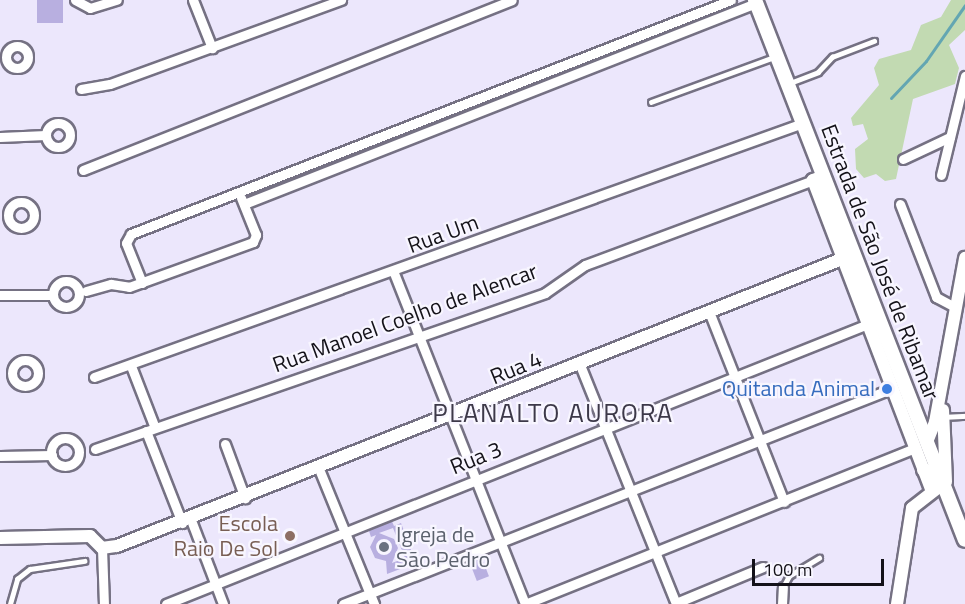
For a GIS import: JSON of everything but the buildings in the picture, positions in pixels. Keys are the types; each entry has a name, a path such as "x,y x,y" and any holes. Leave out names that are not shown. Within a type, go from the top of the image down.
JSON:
{"main road":[{"name":"Estrada de São José de Ribamar","path":"755,2 803,123 818,178 921,445 965,540"},
{"path":"924,470 941,491"}],"street":[{"path":"75,0 90,8 117,0"},
{"path":"193,0 212,48"},
{"path":"81,89 110,84 341,0"},
{"path":"83,170 512,0"},
{"path":"142,283 126,243 129,236 731,0"},
{"path":"243,204 755,2"},
{"path":"609,47 613,59"},
{"path":"941,175 965,76"},
{"path":"473,100 477,111"},
{"name":"Rua Um","path":"94,377 394,273 803,123"},
{"path":"0,137 46,135"},
{"path":"903,159 950,137"},
{"path":"337,154 341,165"},
{"name":"Estrada de São José de Ribamar","path":"818,178 843,260 893,388 921,445 924,470"},
{"name":"Rua Manoel Coelho de Alencar","path":"95,449 545,293 585,265 818,178"},
{"path":"86,291 142,283 254,241 239,193"},
{"path":"900,204 936,297 955,307"},
{"name":"Rua 4","path":"102,548 187,522 843,260"},
{"path":"394,273 525,604 784,502 921,445 948,346 964,264"},
{"path":"0,295 53,295"},
{"path":"710,314 784,502"},
{"name":"Rua 3","path":"166,604 868,324"},
{"path":"896,604 912,508 941,491 948,346"},
{"path":"580,365 676,604 763,567"},
{"path":"131,366 151,429 187,522 223,604"},
{"path":"0,374 11,374"},
{"path":"343,604 893,388"},
{"path":"225,444 245,498"},
{"path":"0,456 52,455"},
{"path":"319,469 374,604"},
{"path":"0,538 90,536 102,548 105,604"},
{"path":"783,587 783,604"}],"lane":[{"path":"788,84 818,72 832,57 874,41"},
{"path":"651,102 777,56"},
{"path":"943,417 965,416"},
{"path":"783,587 789,576 819,558"},
{"path":"10,604 17,579 30,569 84,561"}],"green space":[{"path":"951,0 965,0 965,30 949,45 959,68 955,84 913,99 896,179 885,181 876,174 864,178 856,169 855,149 868,139 863,124 853,126 851,118 879,85 874,68 879,59 911,50 921,25 941,17"}],"waterway":[{"path":"891,98 926,61 965,5"}],"place":[{"name":"Quitanda Animal","path":"887,389"},
{"name":"Escola Raio De Sol","path":"290,536"},
{"name":"Igreja de São Pedro","path":"384,547"}],"district":[{"name":"PLANALTO AURORA","path":"553,413"}]}
